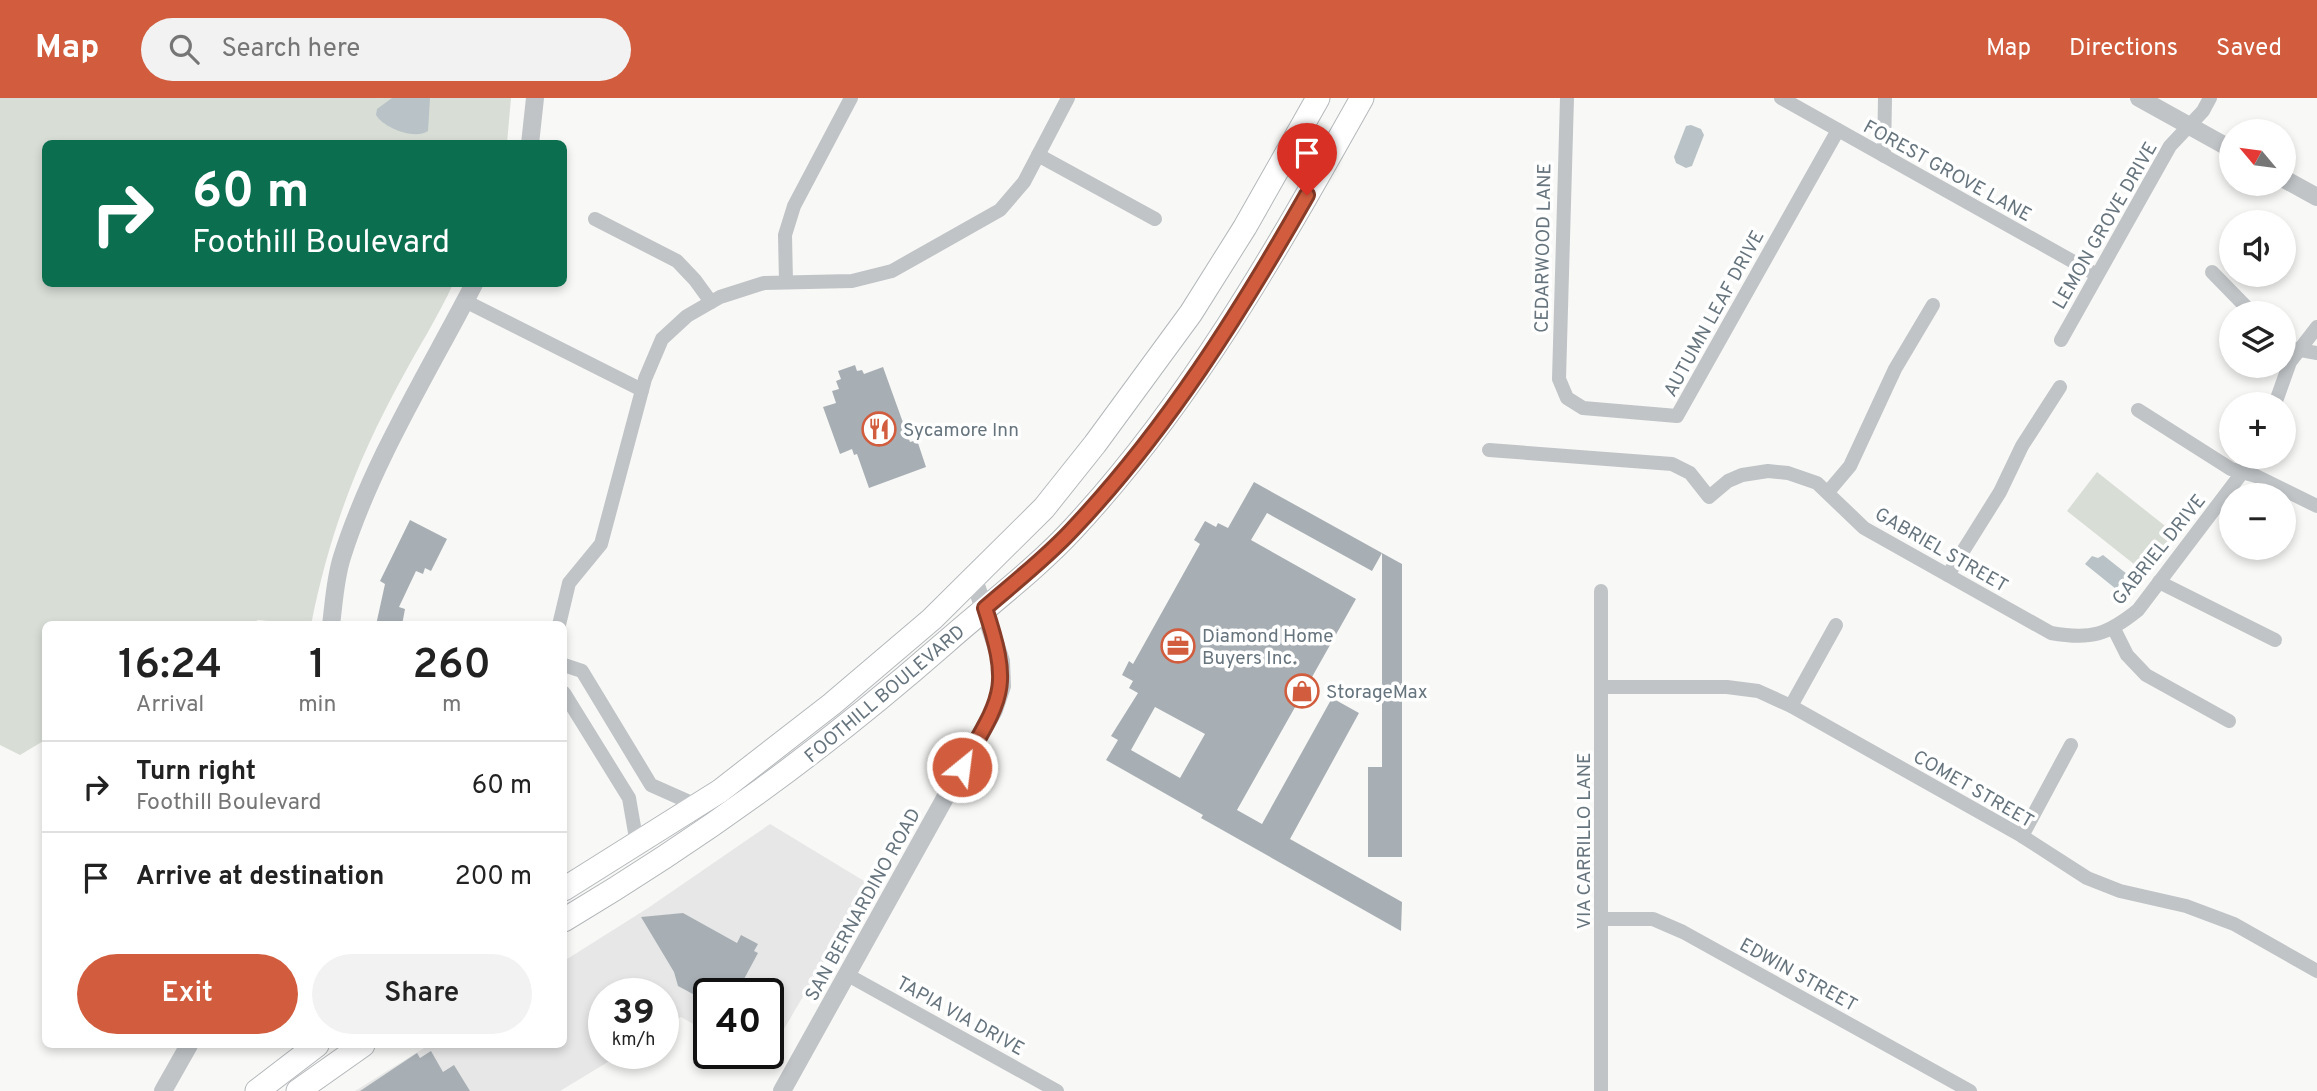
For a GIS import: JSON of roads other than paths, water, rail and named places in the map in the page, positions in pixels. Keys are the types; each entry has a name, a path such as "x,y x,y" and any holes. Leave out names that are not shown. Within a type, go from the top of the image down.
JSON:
{"main road":[{"name":"FOOTHILL BOULEVARD","path":"567,887 696,806 832,704 932,620 1044,508 1152,369 1245,227 1318,98"},
{"name":"FOOTHILL BOULEVARD","path":"567,918 655,865 731,814 827,743 1072,531 1152,435 1215,348 1273,256 1362,98"},
{"path":"257,1091 313,1048"},
{"path":"298,1091 359,1048"}],"street":[{"path":"530,140 535,98"},
{"path":"786,282 785,235 794,206 851,98"},
{"path":"560,621 569,583 601,544 642,390 662,339 687,316 711,302 764,283 852,281 892,271 1000,210 1024,182 1068,98"},
{"name":"CEDARWOOD LANE","path":"1567,98 1559,379 1567,398"},
{"name":"FOREST GROVE LANE","path":"1781,98 2097,275"},
{"path":"1884,156 1885,98"},
{"path":"2139,98 2219,142"},
{"name":"LEMON GROVE DRIVE","path":"2061,340 2170,146 2210,98"},
{"name":"AUTUMN LEAF DRIVE","path":"1567,398 1583,408 1677,416 1838,130"},
{"path":"1038,155 1155,219"},
{"path":"2296,186 2317,197"},
{"path":"596,219 677,261 711,302"},
{"path":"2212,272 2240,301"},
{"path":"332,621 342,558 362,504 407,410 472,287"},
{"path":"465,301 642,390"},
{"path":"1828,492 1850,466 1895,369 1933,305"},
{"path":"2296,344 2317,327"},
{"path":"2296,349 2317,353"},
{"path":"1948,575 2000,492 2022,446 2060,387"},
{"path":"2138,410 2231,469 2317,506"},
{"name":"GABRIEL STREET","path":"1489,450 1672,464 1690,473 1709,497 1728,481 1742,475 1768,471 1788,473 1818,483 1844,512 1864,528 2052,633 2092,636 2114,629"},
{"name":"GABRIEL DRIVE","path":"2114,629 2138,610 2246,469"},
{"name":"SAN BERNARDINO ROAD","path":"782,1091 994,710 1002,686 1001,661 974,579"},
{"path":"2159,582 2275,640"},
{"name":"VIA CARRILLO LANE","path":"1601,591 1601,1091"},
{"path":"1791,706 1836,625"},
{"path":"2114,629 2127,655 2146,675 2229,721"},
{"path":"567,666 582,671 652,785 696,806"},
{"name":"COMET STREET","path":"1602,687 1727,687 1758,691 1791,706 2022,836 2087,878 2120,891 2186,906 2222,920 2317,971"},
{"path":"573,707 595,693"},
{"path":"567,698 629,798 637,844"},
{"path":"2022,836 2071,745"},
{"path":"629,798 652,785"},
{"name":"EDWIN STREET","path":"1602,919 1653,919 1683,932 1970,1091"},
{"name":"TAPIA VIA DRIVE","path":"846,974 1053,1090"},
{"path":"163,1091 187,1048"}],"place":[{"name":"Sycamore Inn","path":"879,429"},
{"name":"Diamond Home Buyers Inc.","path":"1178,646"},
{"name":"StorageMax","path":"1302,691"}]}
